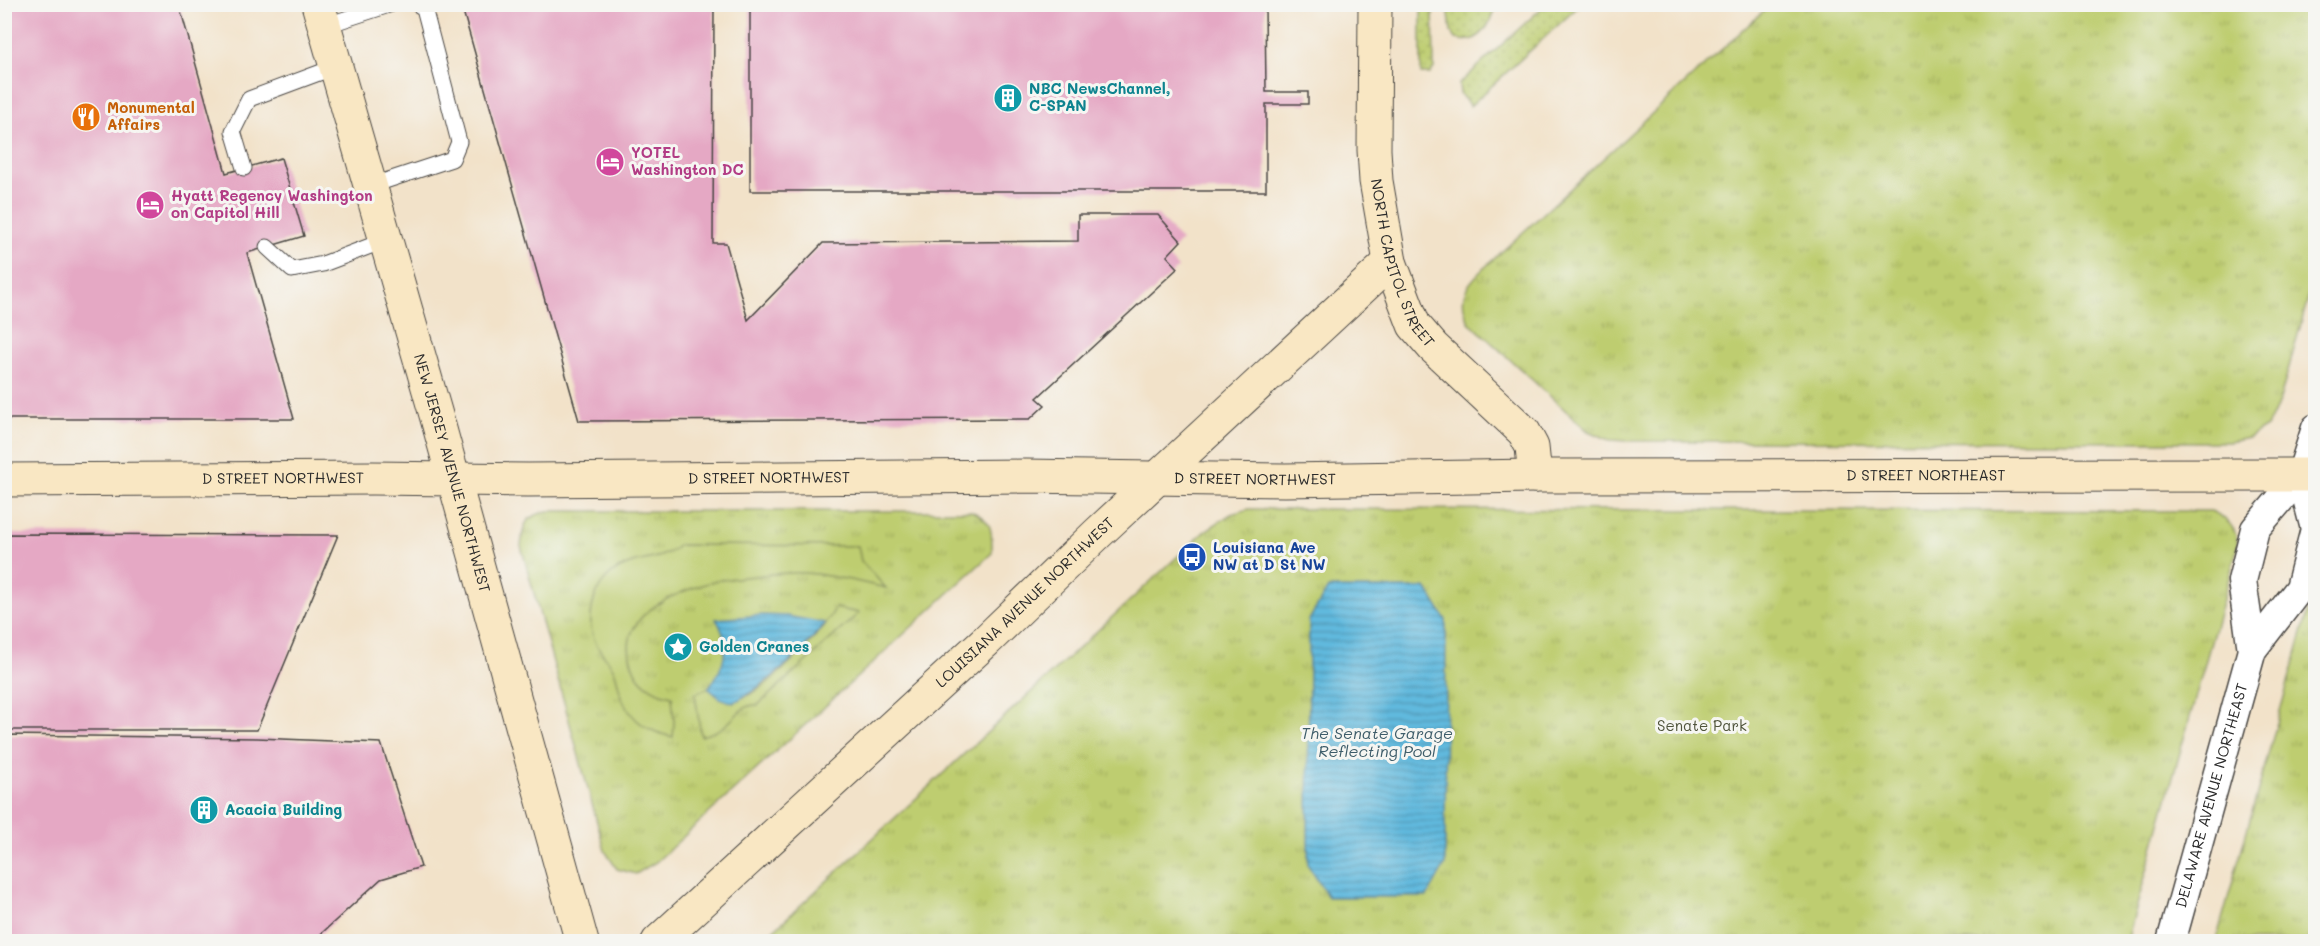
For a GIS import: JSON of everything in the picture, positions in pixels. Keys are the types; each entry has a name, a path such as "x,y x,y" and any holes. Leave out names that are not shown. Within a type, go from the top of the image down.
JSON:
{"street":[{"name":"NORTH CAPITOL STREET","path":"1375,4 1374,150 1376,181 1390,262 1414,325 1432,347 1524,432 1532,447 1535,476"},
{"name":"NEW JERSEY AVENUE NORTHWEST","path":"321,15 454,479 582,942"},
{"name":"LOUISIANA AVENUE NORTHWEST","path":"658,942 987,640 1157,478 1390,262"},
{"name":"DELAWARE AVENUE NORTHEAST","path":"2171,942 2252,650 2300,588 2315,529 2308,475 2316,428"},
{"name":"D STREET NORTHEAST","path":"1535,476 2308,475"},
{"name":"DELAWARE AVENUE NORTHEAST","path":"2252,650 2242,581 2255,529 2308,475"},
{"name":"D STREET NORTHWEST","path":"4,480 1026,476 1285,480 1535,476"}],"lane":[{"path":"321,15 392,4"},
{"path":"370,186 452,159 459,142 424,8 417,4"},
{"path":"244,168 233,131 249,99 335,67"},
{"path":"267,247 292,270 322,264 386,240"}],"green space":[{"path":"1448,4 1495,5 1491,20 1483,32 1478,37 1464,40 1456,39 1451,32"},
{"path":"1421,5 1433,5 1434,68 1430,74 1421,74"},
{"path":"1545,5 1580,5 1470,106 1460,94 1459,84"},
{"path":"1770,5 2315,5 2315,273 2281,396 2266,427 2248,438 2229,442 1628,441 1610,440 1588,431 1469,322 1465,314 1463,299 1467,287 1483,269"},
{"name":"Senate Park","path":"1249,509 2211,511 2230,524 2236,534 2238,546 2127,941 761,942 1205,531 1231,514"},
{"path":"548,511 971,511 984,518 990,527 992,553 656,862 636,874 617,869 605,851 521,546 527,522 534,516"},
{"path":"679,545 858,546 861,561 886,588 815,574 775,574 714,581 683,592 652,608 640,618 632,631 629,646 632,664 642,681 659,692 672,696 673,737 644,725 627,709 614,670 594,639 591,616 597,592 614,571 623,566 662,555"},
{"path":"2315,587 2315,941 2216,941"},
{"path":"835,608 859,613 758,705 743,709 720,729 701,736 695,694 708,688 720,698 744,697 754,692 780,672 808,645"}],"water":[{"name":"The Senate Garage Reflecting Pool","path":"1328,588 1426,588 1446,620 1445,865 1427,897 1328,897 1308,865 1309,620"},
{"path":"763,615 787,616 825,623 805,646 772,677 733,703 720,698 708,688 719,672 724,654 724,637 716,619"}],"building":[{"name":"Hyatt Regency Washington on Capitol Hill","path":"4,4 179,4 226,173 281,158 304,236 247,253 294,419 4,419"},
{"path":"461,4 714,4 713,243 726,243 748,320 823,243 1078,241 1078,215 1158,215 1181,241 1167,256 1178,268 1037,398 1045,405 1030,419 579,421"},
{"name":"NBC NewsChannel, C-SPAN","path":"750,4 1265,5 1266,92 1308,92 1308,104 1266,104 1266,191 750,191"},
{"path":"4,534 338,535 257,730 4,730"},
{"name":"Acacia Building","path":"4,735 257,738 381,743 421,867 381,879 312,942 4,942"}],"place":[{"name":"NBC NewsChannel, C-SPAN","path":"1008,98"},
{"name":"Monumental Affairs","path":"86,117"},
{"name":"YOTEL Washington DC","path":"610,162"},
{"name":"Hyatt Regency Washington on Capitol Hill","path":"150,205"},
{"name":"Louisiana Ave NW at D St NW","path":"1192,557"},
{"name":"Golden Cranes","path":"678,647"},
{"name":"Acacia Building","path":"204,810"}]}
